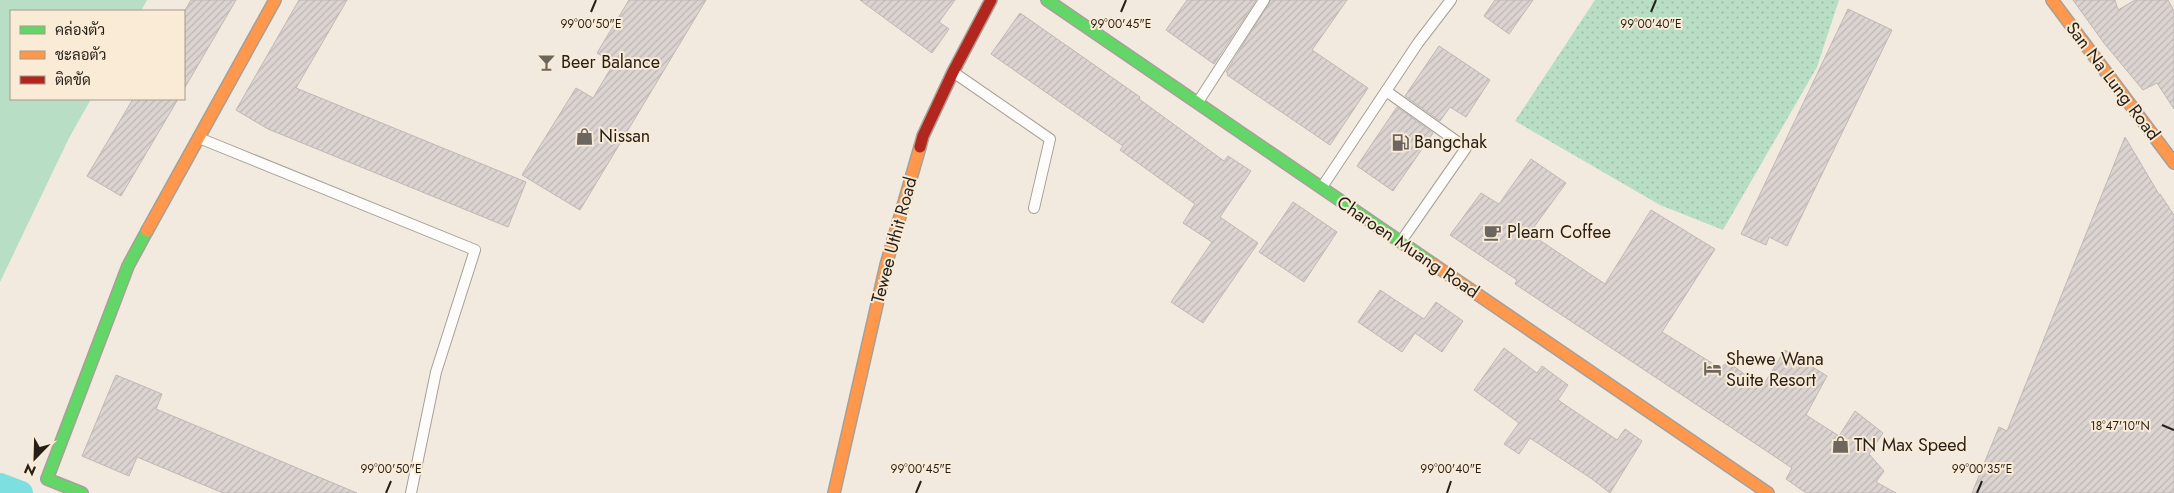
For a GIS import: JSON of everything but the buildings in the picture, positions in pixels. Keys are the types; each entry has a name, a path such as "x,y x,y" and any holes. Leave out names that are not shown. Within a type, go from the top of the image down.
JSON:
{"street":[{"path":"82,493 47,479 128,266 275,0"},
{"name":"Tewee Uthit Road","path":"834,493 886,265 923,136 953,72 992,0"},
{"name":"Charoen Muang Road","path":"1048,0 1768,493"},
{"name":"San Na Lung Road","path":"2052,0 2174,163"}],"lane":[{"path":"1197,102 1264,0"},
{"path":"1322,188 1418,42 1451,0"},
{"path":"953,72 1050,139 1034,208"},
{"path":"1386,91 1466,148 1400,242"},
{"path":"199,138 475,250 436,372 411,493"}],"green space":[{"path":"0,0 147,0 142,10 10,10 10,100 90,100 69,138 0,282"},
{"path":"1595,0 1839,0 1817,67 1723,230 1660,205 1515,121"}],"waterway":[{"path":"0,485 21,493"}],"traffic: fast":[{"path":"1047,0 1433,264"},
{"path":"82,493 47,479 128,266 147,231"}],"traffic: slow":[{"path":"147,231 275,0"},
{"path":"2052,0 2174,163"},
{"path":"834,493 886,265 920,147"},
{"path":"1433,264 1768,493"}],"traffic: jam":[{"path":"920,147 923,136 953,72 991,0"}],"place":[{"name":"Beer Balance","path":"547,62"},
{"name":"Nissan","path":"585,136"},
{"name":"Bangchak","path":"1400,142"},
{"name":"Plearn Coffee","path":"1493,232"},
{"name":"Shewe Wana Suite Resort","path":"1712,369"},
{"name":"TN Max Speed","path":"1840,445"}]}
